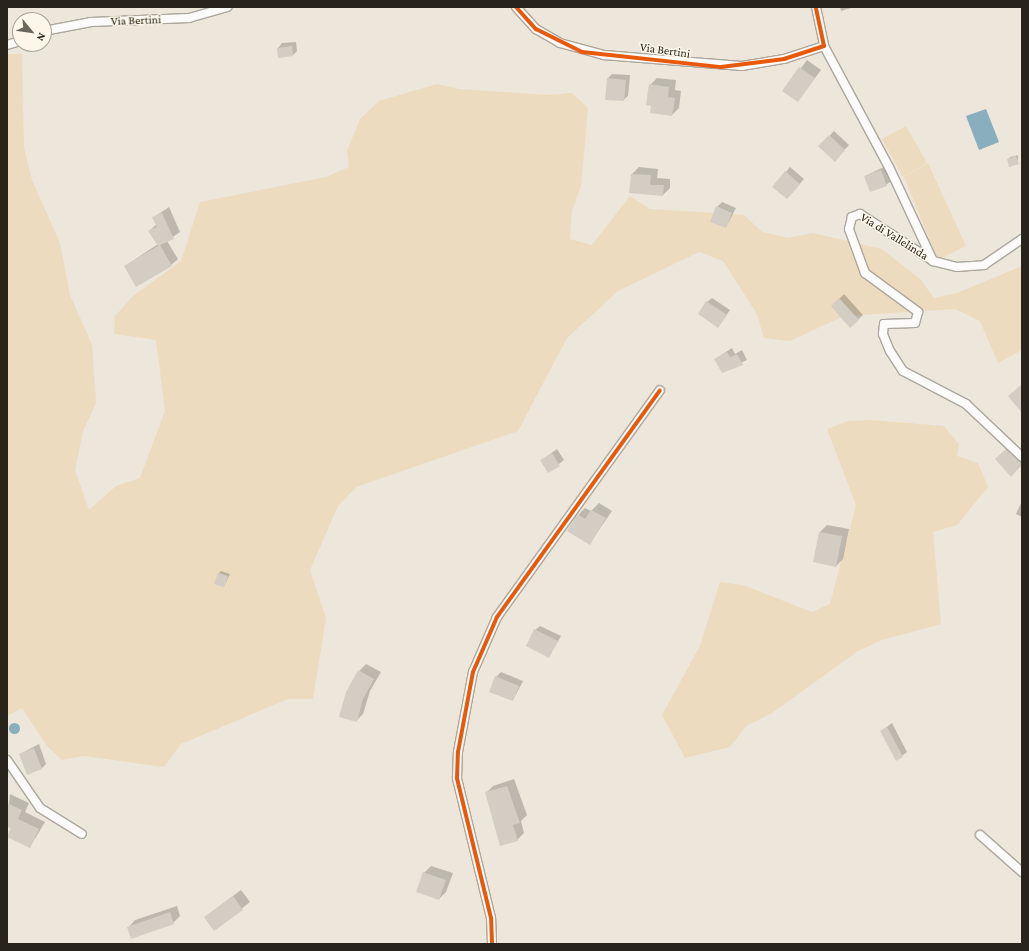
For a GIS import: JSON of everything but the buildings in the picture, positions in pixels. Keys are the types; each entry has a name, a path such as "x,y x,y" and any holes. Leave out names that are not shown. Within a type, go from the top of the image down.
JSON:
{"street":[{"name":"Via Bertini","path":"52,30 92,22 188,18 227,7"},
{"name":"Via Bertini","path":"516,7 532,25 554,40 582,52 604,55 742,66 784,59 824,46"},
{"name":"Via di Vallelinda","path":"816,7 824,46 889,167 933,261"},
{"name":"Via di Vallelinda","path":"933,261 860,214 852,217 849,229 865,273 918,312 919,319 915,323 888,322 882,328 900,367 914,378 950,393 972,408 1022,457"},
{"path":"933,261 964,267 984,264 1022,239"},
{"path":"492,944 491,918 457,778 471,676 497,617 660,390"},
{"path":"7,760 40,808 82,834"},
{"path":"980,835 1022,872"}],"shaded area":[{"path":"7,54 22,54 24,147 32,180 60,243 70,295 92,345 96,403 83,431 75,470 89,510 116,486 140,478 165,411 156,340 114,334 115,316 133,296 181,261 200,202 326,177 349,167 347,151 360,119 379,101 437,84 459,89 548,95 572,93 588,108 581,186 572,211 570,239 592,245 630,196 650,209 744,215 762,232 788,238 813,233 882,249 920,279 934,298 957,293 1022,266 1022,350 998,363 980,321 955,309 844,316 790,341 764,338 757,314 723,261 699,252 618,291 567,338 518,431 356,487 338,506 310,570 326,618 313,699 288,699 181,744 164,767 84,756 62,760 47,746 22,708 7,716"},
{"path":"906,126 927,163 903,177 882,139"},
{"path":"928,163 966,246 938,260 904,177"},
{"path":"871,420 944,426 959,444 957,456 978,463 988,487 957,525 933,532 941,624 882,640 858,651 772,713 746,726 730,747 685,758 662,715 700,646 720,582 743,585 812,612 830,604 856,505 827,429 848,421"}],"water":[{"path":"986,109 999,142 979,150 966,116"},
{"path":"14,722 18,724 20,728 18,732 14,734 10,732 8,728 10,724"}],"cycle path":[{"path":"516,7 536,29 582,52 721,67 784,59 824,46 816,7"},
{"path":"492,944 491,918 457,778 458,752 473,672 497,617 660,390"}]}
